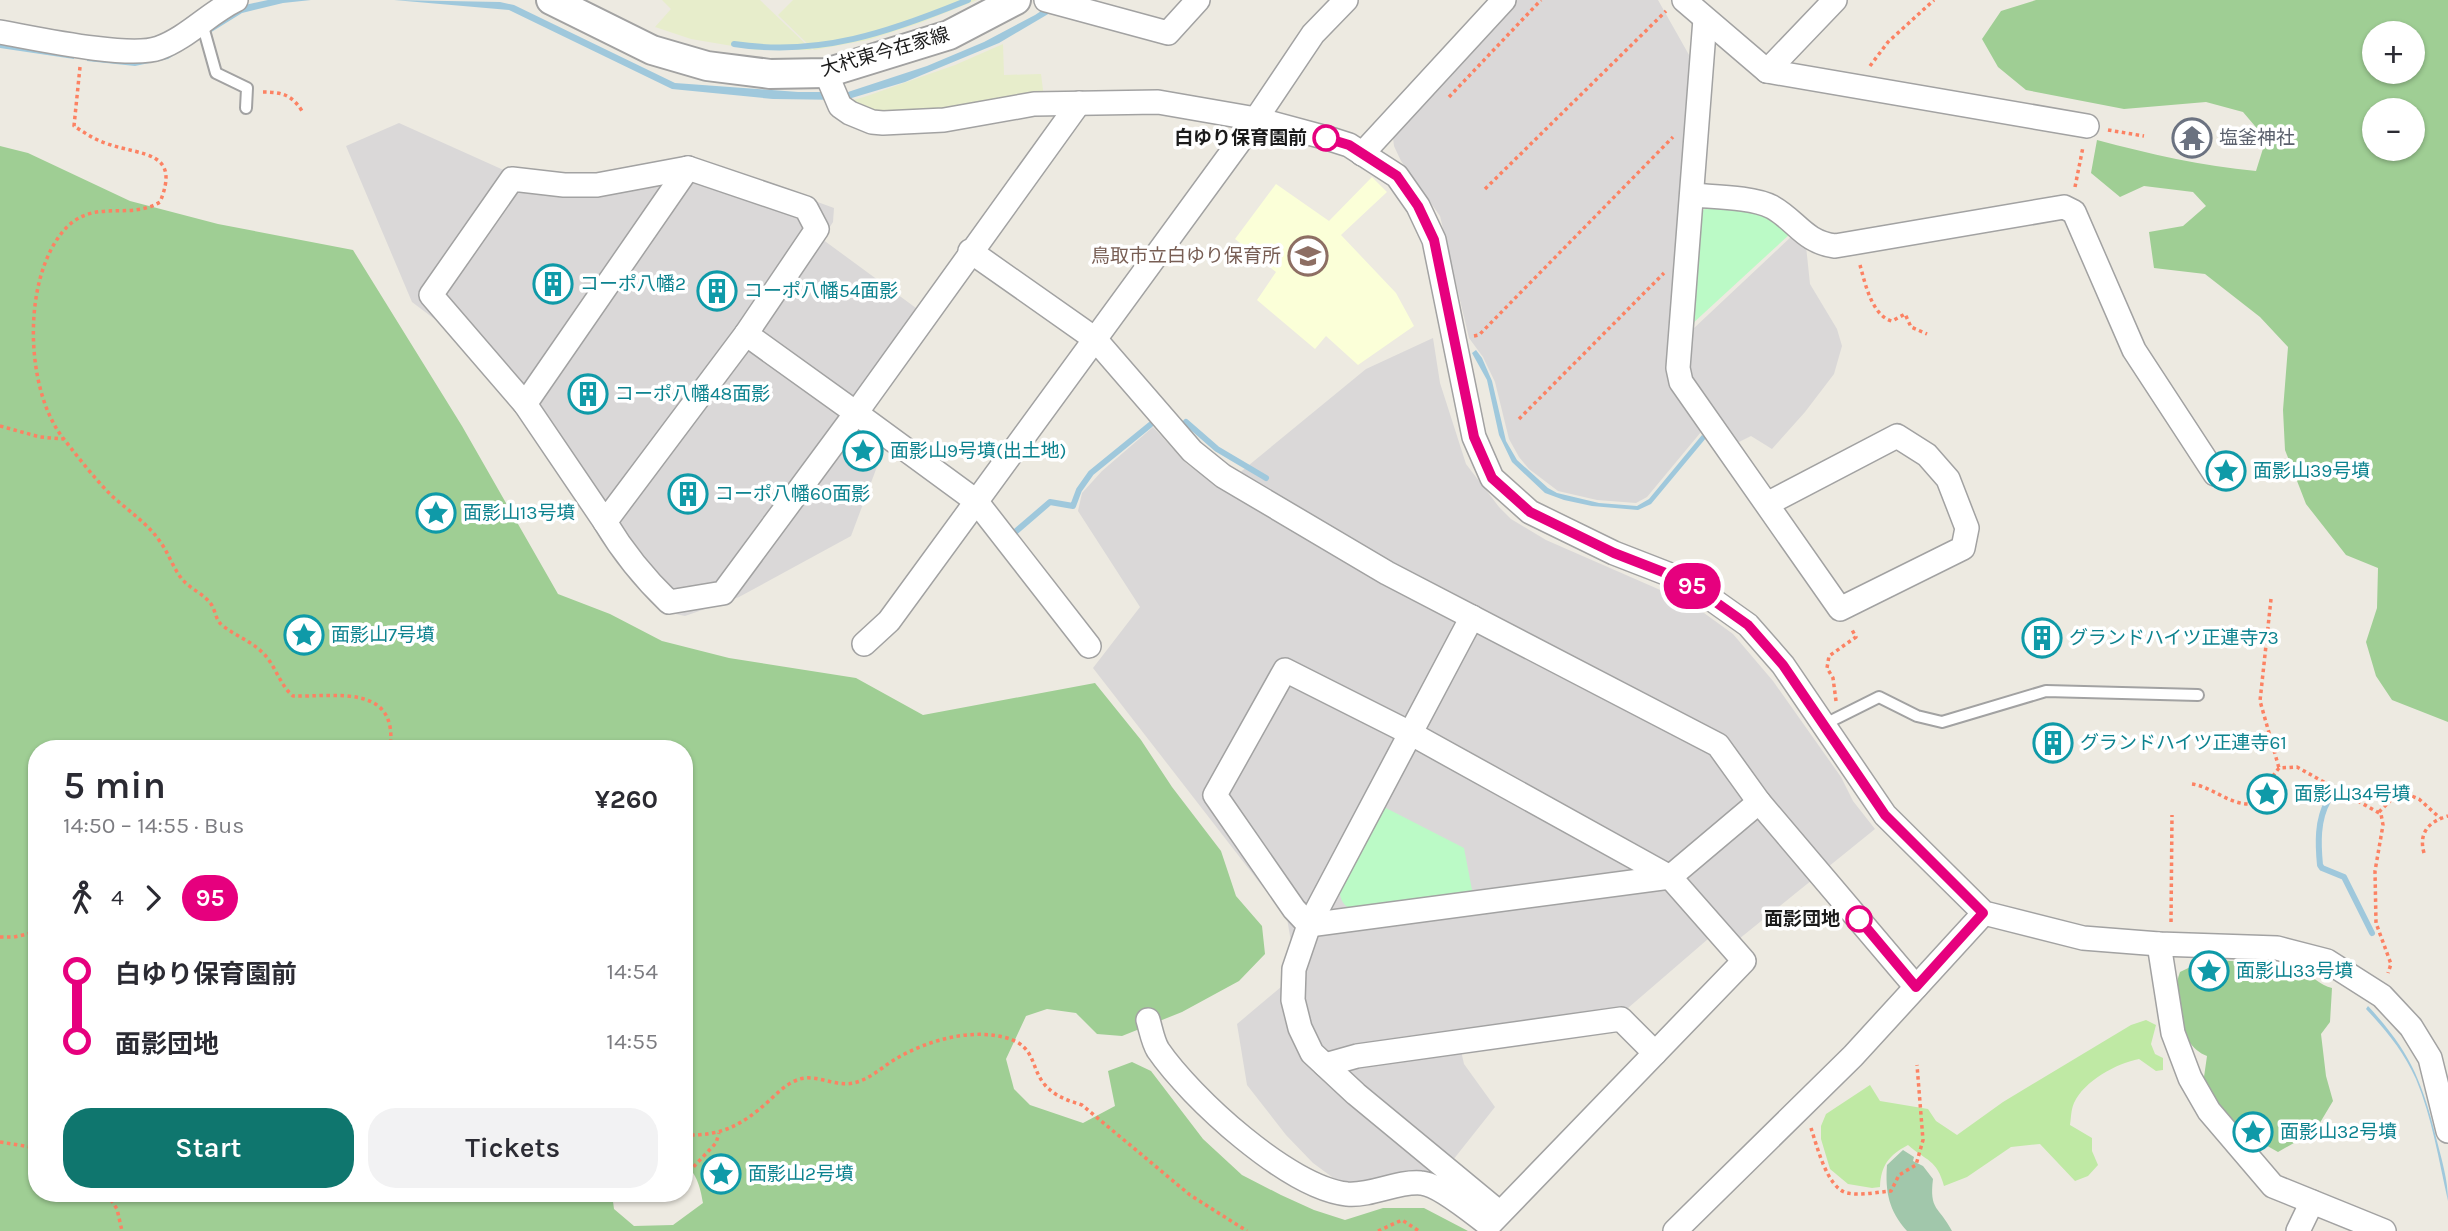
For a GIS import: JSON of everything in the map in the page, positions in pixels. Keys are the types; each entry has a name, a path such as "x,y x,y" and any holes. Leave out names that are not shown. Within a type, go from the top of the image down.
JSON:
{"street":[{"path":"0,32 82,46 139,52 159,48 236,0"},
{"name":"大杙東今在家線","path":"551,0 652,50 707,66 771,74 826,73 949,35 1016,0"},
{"path":"1046,0 1168,33 1198,0"},
{"path":"864,644 889,621 1256,119 1314,34 1346,0"},
{"path":"1362,154 1504,0"},
{"path":"1767,71 1835,0"},
{"path":"1676,5 1705,19 1767,71 2087,126"},
{"path":"1705,19 1678,368 1682,382 1840,609 1963,548 1967,527 1948,478 1927,455 1896,436 1767,504"},
{"path":"826,73 840,106 862,118 883,123 944,120 1034,104 1158,102 1256,119 1349,145 1397,176 1418,206 1434,240 1474,437 1492,478 1530,512 1614,553 1686,581 1748,625 1783,665 1885,815 1983,913 2083,938 2277,948 2327,961 2382,996 2411,1027 2430,1058 2448,1130"},
{"path":"605,522 746,334 817,229 806,208 688,168 597,185 564,185 512,179 431,295 525,404 621,548 669,602 723,593 1079,103"},
{"path":"525,404 688,168"},
{"path":"1692,195 1769,206 1786,217 1808,238 1820,244 1835,246 2064,207 2071,210 2134,350 2215,474"},
{"path":"970,251 1094,339 1192,451 1223,477 1387,573 1718,745 1759,802 1916,987"},
{"path":"746,334 976,501 1089,646"},
{"path":"1472,617 1309,925 1294,969 1293,1000 1300,1028 1312,1053 1356,1094 1500,1213"},
{"path":"1147,1020 1157,1048 1179,1075 1231,1128 1272,1159 1313,1184 1346,1194 1375,1193 1422,1183 1434,1187 1489,1225 1744,961 1670,877 1410,733 1285,670 1215,795 1294,909 1309,925"},
{"path":"1309,925 1670,877 1759,802"},
{"path":"1675,1231 1853,1056 1983,913"},
{"path":"2165,944 2173,1033 2190,1078 2209,1111 2273,1186 2384,1231"},
{"path":"1325,1065 1357,1056 1621,1019 1655,1053"},
{"path":"2298,1231 2312,1202"}],"lane":[{"path":"201,21 216,73 247,88 246,108"},
{"path":"1824,725 1879,697 1917,716 1942,722 2046,691 2198,695"}],"path":[{"path":"1449,97 1541,0"},
{"path":"1857,85 1888,42 1934,0"},
{"path":"1485,189 1676,5"},
{"path":"82,46 74,126 97,141 145,152 159,159 166,170 166,188 160,202 144,210 102,210 87,213 68,226 54,243 45,261 33,310 36,358 49,414 64,439 111,495 148,526 163,544 183,580 211,604 216,619 261,652 273,665 286,690 293,696 328,694 373,702 384,711 390,721 390,740"},
{"path":"246,92 281,93 290,96 302,111"},
{"path":"1454,337 1479,335 1699,111"},
{"path":"2071,210 2087,126 2144,136"},
{"path":"1852,243 1868,292 1886,320 1892,321 1905,314 1911,327 1927,334"},
{"path":"1519,419 1687,249"},
{"path":"0,426 40,437 64,439"},
{"path":"2271,599 2260,701 2278,768"},
{"path":"1824,725 1833,711 1836,697 1833,678 1827,668 1829,656 1856,637 1840,609"},
{"path":"2192,785 2201,786 2240,804 2251,804 2278,768 2297,766 2381,814 2383,825 2375,871 2376,923 2391,964 2382,996"},
{"path":"2379,813 2402,792 2419,799 2440,818"},
{"path":"2165,944 2172,815"},
{"path":"2424,853 2423,838 2427,827 2448,816"},
{"path":"0,937 28,934"},
{"path":"693,1134 720,1132 750,1118 776,1094 799,1079 854,1083 898,1057 943,1040 977,1035 1007,1038 1031,1053 1043,1083 1055,1095 1082,1105 1133,1145 1181,1188 1247,1231"},
{"path":"1803,1104 1820,1155 1836,1187 1845,1192 1859,1194 1891,1191 1899,1175 1916,1165 1923,1140 1917,1065"},
{"path":"693,1167 716,1143 720,1132"},
{"path":"0,1142 28,1147"},
{"path":"112,1202 117,1209 122,1231"},
{"path":"1380,1230 1402,1220 1419,1231"},
{"path":"1380,1230 1389,1231"}],"shaded area":[{"path":"662,0 760,0 812,50 756,50 691,39 655,27 671,9"},
{"path":"793,0 977,0 868,40 814,50 778,15"},
{"path":"1514,0 1658,0 1693,62 1676,345 1793,235 1806,246 1810,284 1837,329 1842,346 1834,374 1772,449 1751,436 1735,444 1717,417 1701,432 1647,497 1636,503 1597,500 1558,491 1529,469 1519,457 1509,439 1495,382 1483,357 1469,338 1440,216 1401,161 1394,146 1392,130"},
{"path":"1003,44 1004,75 1041,74 1044,98 883,118 845,102 955,65"},
{"path":"399,123 508,172 599,176 697,158 834,208 833,222 822,239 916,308 863,385 866,433 884,448 851,536 739,597 685,616 661,611 623,569 508,399 449,330 412,302 346,146"},
{"name":"鳥取市立白ゆり保育所","path":"1372,177 1387,192 1341,235 1396,293 1414,326 1358,365 1326,336 1315,349 1257,300 1276,272 1235,239 1276,184 1329,221"},
{"path":"1433,338 1440,383 1466,464 1499,507 1511,519 1546,540 1693,605 1733,634 1773,681 1841,777 1853,801 1875,829 1739,939 1708,939 1628,1008 1457,1033 1464,1064 1495,1107 1453,1160 1418,1176 1347,1188 1313,1163 1286,1135 1247,1085 1237,1024 1281,987 1291,942 1287,918 1093,668 1140,607 1078,511 1082,493 1102,471 1153,427 1187,464 1221,488 1366,369"},
{"path":"1903,1150 1914,1157 1913,1161 1923,1166 1933,1179 1934,1203 1952,1231 1907,1231 1896,1216 1888,1192 1887,1165"}],"green space":[{"path":"2036,0 2448,0 2448,722 2392,700 2376,676 2366,642 2377,608 2378,568 2346,555 2306,504 2285,450 2283,410 2288,347 2260,317 2205,274 2154,268 2149,232 2183,226 2206,206 2193,192 2144,186 2120,197 2091,173 2097,140 2176,159 2256,171 2266,139 2243,112 2206,102 2124,109 2026,90 1998,67 1982,39 2001,11"},
{"path":"0,146 28,153 130,201 218,224 353,250 462,426 558,594 610,614 662,641 729,658 856,678 923,715 1095,683 1141,740 1172,787 1221,851 1236,896 1262,926 1265,954 1239,981 1182,1012 1122,1036 1097,1034 1076,1013 1047,1009 1026,1016 1006,1059 1014,1089 1030,1105 1083,1123 1115,1106 1108,1071 1132,1062 1151,1071 1203,1139 1242,1175 1281,1195 1345,1220 1383,1208 1424,1208 1468,1231 0,1231"},
{"path":"1712,203 1768,213 1790,234 1691,325 1700,213"},
{"path":"1384,807 1464,848 1473,895 1355,911 1347,907 1341,899 1340,887"},
{"path":"2207,959 2269,964 2293,969 2332,988 2330,1022 2321,1034 2326,1076 2333,1101 2315,1131 2278,1152 2239,1130 2214,1103 2203,1084 2207,1056 2197,1051 2190,1042 2179,1020 2176,994 2180,972"},
{"path":"2146,1020 2156,1025 2151,1044 2155,1054 2163,1058 2163,1070 2156,1071 2139,1059 2121,1064 2093,1080 2073,1105 2070,1125 2092,1138 2092,1151 2098,1165 2088,1176 2075,1181 2040,1144 2011,1147 1967,1177 1944,1186 1934,1165 1908,1145 1887,1162 1880,1187 1848,1184 1830,1169 1821,1139 1821,1126 1826,1114 1870,1085 1880,1101 1928,1109 1936,1121 1957,1135 2003,1102 2131,1025"}],"water":[{"path":"268,0 311,0 283,3 242,13 168,59 135,66 87,61 87,55 136,59 245,5"},
{"path":"394,0 500,2 514,5 675,83 798,92 848,92 927,66 984,42 1058,0 1072,0 999,43 905,82 845,100 773,99 672,89 509,10"},
{"path":"0,41 74,53 74,59 0,48"},
{"path":"1476,350 1492,381 1506,441 1517,460 1557,493 1599,503 1637,506 1649,499 1702,435 1706,438 1651,504 1638,510 1592,506 1545,493 1512,462 1499,435 1487,380 1472,353"},
{"path":"2368,1006 2395,1038 2420,1084 2443,1163 2448,1201 2431,1124 2416,1079 2394,1042 2366,1009"}],"waterway":[{"path":"734,44 795,47 854,39 968,0"},
{"path":"1186,422 1217,449 1266,478"},
{"path":"1014,533 1050,502 1073,506 1079,490 1091,473 1150,425"},
{"path":"2328,801 2320,824 2320,865 2344,877 2372,933"}],"bus line":[{"name":"95","path":"1326,138 1349,145 1397,176 1418,206 1434,240 1474,437 1492,478 1530,512 1614,553 1686,581 1748,625 1783,665 1885,815 1983,913 1916,987 1859,919"}],"place":[{"name":"白ゆり保育園前","path":"1326,138"},
{"name":"塩釜神社","path":"2192,138"},
{"name":"鳥取市立白ゆり保育所","path":"1308,256"},
{"name":"コーポ八幡2","path":"553,284"},
{"name":"コーポ八幡54面影","path":"717,291"},
{"name":"コーポ八幡48面影","path":"588,394"},
{"name":"面影山9号墳(出土地)","path":"863,451"},
{"name":"面影山39号墳","path":"2226,471"},
{"name":"コーポ八幡60面影","path":"688,494"},
{"name":"面影山13号墳","path":"436,513"},
{"name":"面影山7号墳","path":"304,635"},
{"name":"グランドハイツ正連寺73","path":"2042,638"},
{"name":"グランドハイツ正連寺61","path":"2053,743"},
{"name":"面影山34号墳","path":"2267,794"},
{"name":"面影団地","path":"1859,919"},
{"name":"面影山33号墳","path":"2209,971"},
{"name":"面影山32号墳","path":"2253,1132"},
{"name":"面影山2号墳","path":"721,1174"}]}
